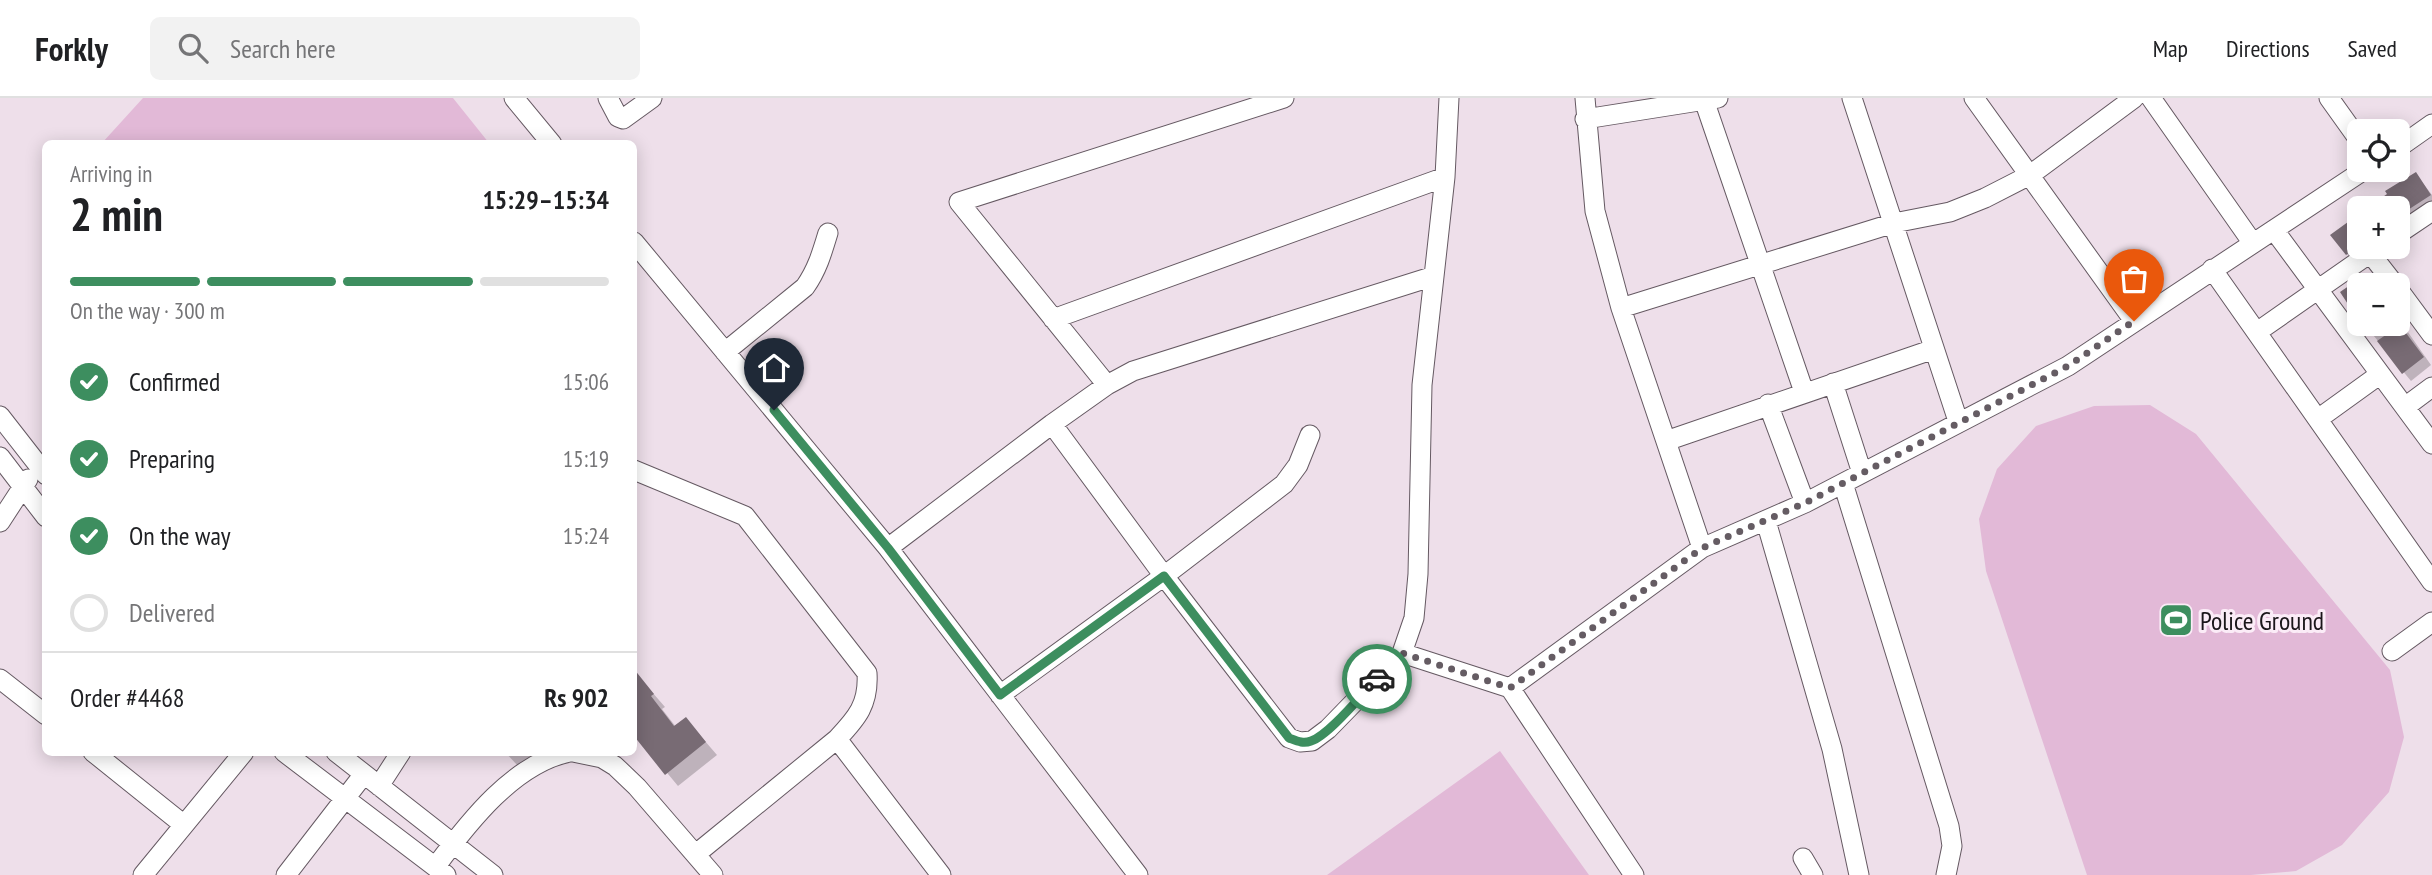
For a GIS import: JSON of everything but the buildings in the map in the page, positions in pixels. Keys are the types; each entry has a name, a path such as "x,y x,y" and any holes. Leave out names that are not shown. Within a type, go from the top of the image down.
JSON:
{"street":[{"path":"514,98 549,140"},
{"path":"608,98 618,117 623,119 652,98"},
{"path":"1107,385 959,202 1284,98"},
{"path":"1052,425 1289,738 1300,742 1312,741 1328,729 1402,653 1414,618 1418,574 1422,385 1445,177 1449,98"},
{"path":"1584,98 1595,211 1621,308 1702,548"},
{"path":"1852,98 1958,421"},
{"path":"1975,98 2134,321"},
{"path":"1621,308 1894,223 1951,212 2030,175 2134,98"},
{"path":"2151,98 2252,242"},
{"path":"2329,98 2347,123"},
{"path":"1586,119 1711,99 1760,263 1804,392"},
{"path":"2410,140 2432,124"},
{"path":"1053,319 1445,177"},
{"path":"1510,688 1702,548 1805,503 2068,366 2347,181"},
{"path":"2410,227 2431,214"},
{"path":"2274,230 2432,444"},
{"path":"725,352 805,287 820,260 828,233"},
{"path":"637,246 888,548 1138,875"},
{"path":"2257,332 2362,259"},
{"path":"2212,269 2318,419 2426,561 2432,582"},
{"path":"888,548 1107,385 1133,371 1434,276"},
{"path":"2410,306 2432,335"},
{"path":"1666,440 1934,349"},
{"path":"2318,419 2379,375"},
{"path":"1833,383 1862,473"},
{"path":"2405,407 2432,387"},
{"path":"1768,404 1805,503"},
{"path":"0,416 41,470 23,488 0,522"},
{"path":"1000,695 1164,576 1284,484 1298,465 1310,435"},
{"path":"0,457 42,512"},
{"path":"637,471 746,516 867,674 866,698 862,709 837,739 696,854"},
{"path":"1843,483 1949,826 1952,846 1946,875"},
{"path":"1766,521 1832,749 1859,875"},
{"path":"2392,651 2432,622"},
{"path":"1402,653 1510,688 1634,875"},
{"path":"0,679 42,712"},
{"path":"837,739 941,875"},
{"path":"98,756 184,825"},
{"path":"143,875 241,756"},
{"path":"289,756 441,871 453,843 509,783 552,756"},
{"path":"341,756 493,875"},
{"path":"292,873 345,798 371,780 397,756"},
{"path":"596,756 615,766 713,875"}],"shaded area":[{"path":"143,98 453,98 487,140 105,140"},
{"name":"Police Ground","path":"2150,405 2196,434 2390,670 2404,737 2389,792 2342,845 2296,871 2251,875 2087,875 1986,571 1979,519 1997,469 2036,426 2094,406"},
{"path":"1500,751 1589,875 1327,875"}],"way so far":[{"path":"1377,679 1402,653 1510,688 1702,548 1805,503 2068,366 2134,321"}],"place":[{"name":"Police Ground","path":"2176,620"}],"route":[{"path":"774,410 888,548 1000,695 1164,576 1289,738 1300,742 1312,741 1328,729 1377,679"}]}
